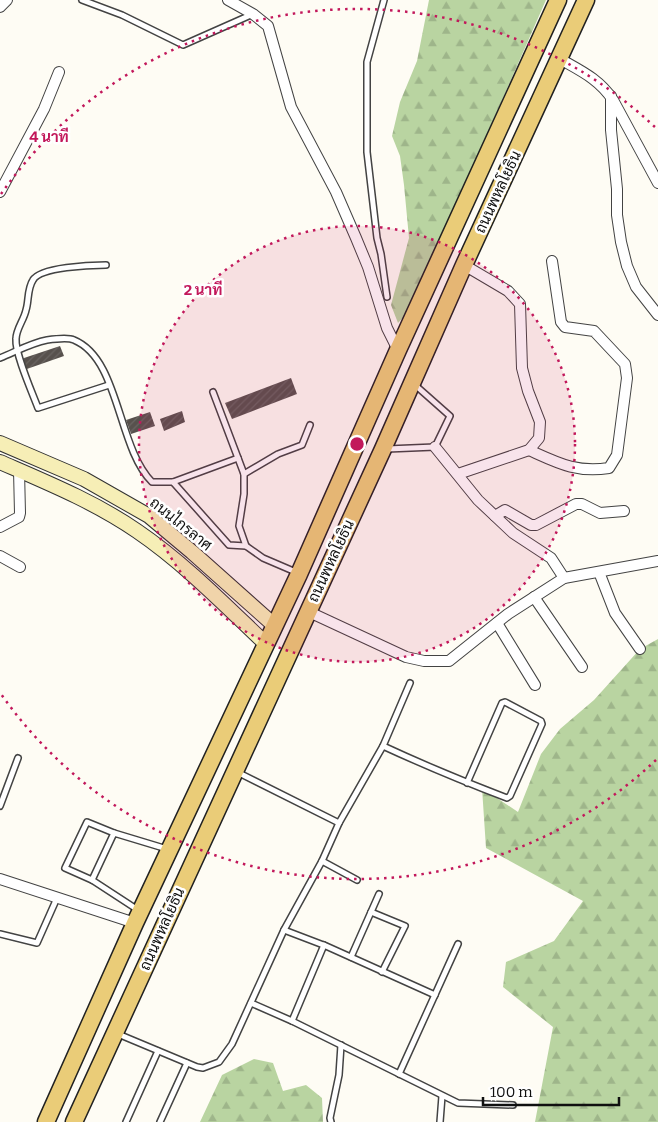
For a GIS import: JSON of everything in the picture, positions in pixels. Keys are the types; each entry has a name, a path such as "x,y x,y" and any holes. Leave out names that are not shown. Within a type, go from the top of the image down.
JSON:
{"main road":[{"name":"ถนนพหลโยธิน","path":"46,1122 138,917 299,574 398,350 558,0"},
{"name":"ถนนพหลโยธิน","path":"74,1122 383,449 464,265 586,0"},
{"name":"ถนนไกรลาศ","path":"0,443 84,479 149,516 274,626"},
{"path":"0,462 76,496 136,530 180,565 266,644"},
{"path":"102,997 100,1010 102,1017 106,1019 116,1018 127,1008"},
{"path":"82,1040 92,1034 100,1036 105,1043 106,1053"}],"street":[{"path":"0,7 7,0"},
{"path":"228,0 253,14 268,26 291,107 336,192 368,267 387,328 398,350"},
{"path":"560,59 592,77 605,88 658,183"},
{"path":"0,192 44,109 58,72"},
{"path":"611,96 611,130 617,189 617,216 621,242 627,266 636,287 658,315"},
{"path":"530,450 566,466 593,470 609,468 617,455 624,406 627,378 625,364 594,331 565,327 561,322 552,262"},
{"path":"458,474 530,450 539,438 540,422 528,391 522,368 520,304 508,291 464,265"},
{"path":"435,447 478,500 513,532 551,558 564,578"},
{"path":"0,526 19,517 19,470"},
{"path":"495,516 505,510 531,525 536,525 576,504 582,504 600,513 624,511"},
{"path":"0,556 20,567"},
{"path":"307,611 406,657 449,662 497,623 564,578 658,561"},
{"path":"599,572 615,613 640,649"},
{"path":"534,597 582,667"},
{"path":"497,623 535,685"},
{"path":"0,879 58,898 138,917"}],"lane":[{"path":"82,0 122,15 184,45 253,14"},
{"path":"384,0 367,62 367,143 377,238 383,263 387,297"},
{"path":"106,265 78,265 40,274 34,278 30,285 26,312 15,338 38,408 109,385"},
{"path":"0,358 46,340 72,339 86,348 99,360 136,458 143,473 152,482 173,482 238,458"},
{"path":"383,449 435,447 450,416 412,384"},
{"path":"214,392 244,474 244,494 239,526 246,546"},
{"path":"244,474 278,454 302,444 310,425"},
{"path":"173,482 229,545 246,546 263,558 299,574"},
{"path":"115,1033 203,1068 219,1062 232,1044 284,930 322,860 339,823 383,746 410,683"},
{"path":"383,746 467,783 507,798 510,796 542,724 542,720 502,702 467,783"},
{"path":"0,806 18,758"},
{"path":"234,771 339,823"},
{"path":"138,917 92,880 65,868 87,822 114,833 170,850"},
{"path":"92,880 114,833"},
{"path":"322,860 356,880"},
{"path":"351,957 379,894"},
{"path":"0,934 37,943 58,898"},
{"path":"371,912 404,926 382,972"},
{"path":"284,930 324,945 435,995"},
{"path":"399,1074 458,944"},
{"path":"292,1021 324,945"},
{"path":"251,1003 292,1021 458,1103 513,1105"},
{"path":"331,1122 330,1118 339,1075 341,1045"},
{"path":"126,1122 158,1051"},
{"path":"160,1122 187,1063"},
{"path":"440,1122 442,1096"}],"green space":[{"path":"429,0 546,0 410,310 398,323 391,305 409,238 400,156 392,136 400,102 417,61"},
{"path":"658,639 658,1122 535,1122 553,1027 503,987 506,962 554,941 583,901 486,848 482,788 518,812 541,754 560,729 594,700 640,649"},
{"path":"254,1059 273,1063 283,1091 306,1085 322,1098 323,1122 200,1122 222,1075"}],"building":[{"path":"60,346 64,356 24,370 21,359"},
{"path":"291,378 297,394 232,419 225,403"},
{"path":"182,411 185,422 164,431 160,419"},
{"path":"150,412 155,426 131,434 126,420"}]}
